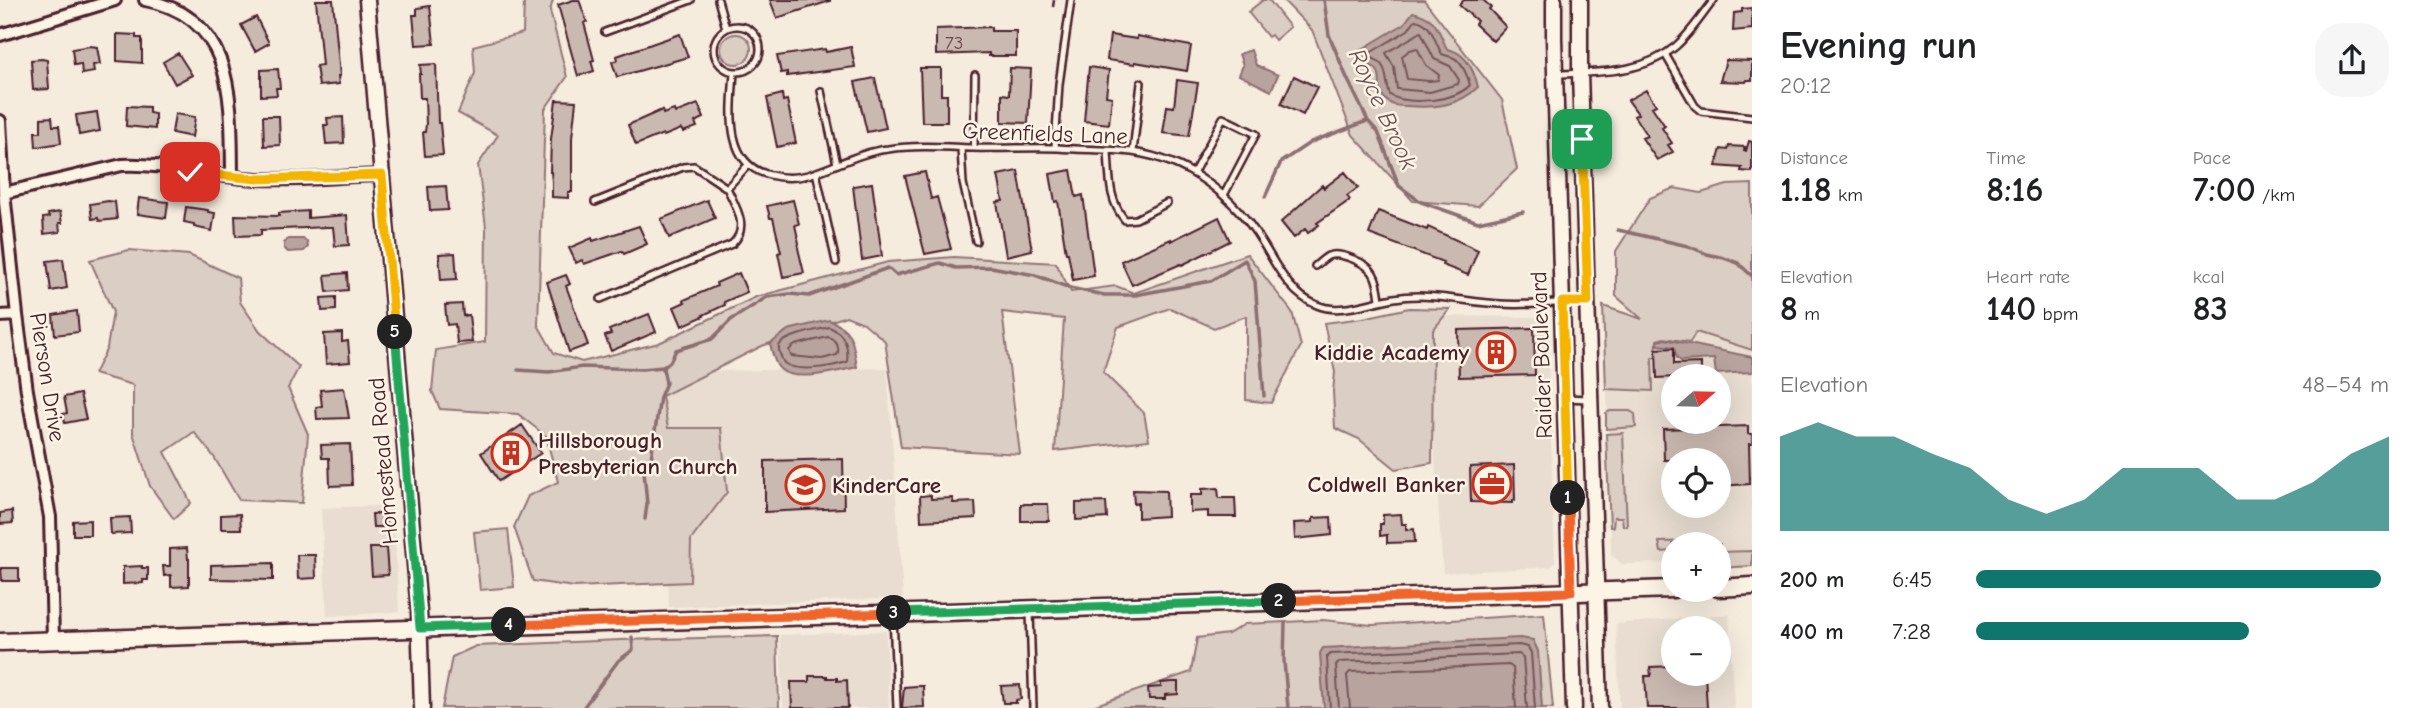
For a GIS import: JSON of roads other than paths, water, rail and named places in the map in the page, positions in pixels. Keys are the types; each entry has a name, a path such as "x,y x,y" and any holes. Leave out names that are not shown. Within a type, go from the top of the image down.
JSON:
{"main road":[{"path":"1731,587 1752,586"},
{"path":"0,642 1661,589"}],"street":[{"path":"0,35 115,0"},
{"path":"145,0 174,9 193,21 216,49 227,80 232,177"},
{"name":"Homestead Road","path":"367,0 420,628 422,708"},
{"name":"Raider Boulevard","path":"1554,0 1574,708"},
{"path":"1580,0 1600,708"},
{"name":"Pierson Drive","path":"0,121 4,193 17,315 27,391 50,517 53,640"},
{"path":"4,193 122,165 139,164 257,179 382,175"},
{"path":"0,316 17,315"}],"lane":[{"path":"605,32 691,0"},
{"path":"718,0 726,28"},
{"path":"1055,148 1059,84 1071,0"},
{"path":"1555,75 1617,71 1644,65 1665,54 1688,34 1714,0"},
{"path":"742,26 755,34 760,49 755,64 749,69 734,72 721,66 714,53 716,39 726,28 742,26"},
{"path":"1665,54 1695,106 1701,111 1752,117"},
{"path":"727,188 748,165 732,133 734,72"},
{"path":"974,148 975,75"},
{"path":"1133,152 1141,83"},
{"path":"821,91 837,164"},
{"path":"1194,172 1223,118 1256,134 1224,195"},
{"name":"Greenfields Lane","path":"748,165 760,172 793,178 863,154 913,146 1133,152 1194,172 1224,195 1253,228 1299,296 1317,305 1332,309 1418,296 1502,304 1588,302"},
{"path":"961,148 963,183 976,241"},
{"path":"1108,152 1110,185 1116,209 1125,220 1136,219 1167,203"},
{"path":"595,202 683,167 694,166 727,188 742,228 740,237 732,244 601,299"},
{"path":"816,172 836,262"},
{"path":"1315,266 1328,256 1336,254 1363,264 1371,269 1376,277 1380,300"},
{"path":"1564,398 1591,399"},
{"path":"1030,609 1033,708"},
{"path":"893,613 897,708"}],"water":[{"path":"1413,12 1432,21 1447,49 1459,54 1468,63 1478,87 1470,94 1445,105 1426,107 1394,105 1382,95 1379,74 1370,65 1359,61 1359,51 1404,24"},
{"path":"1251,50 1256,65 1278,75 1271,91 1239,75 1243,65 1239,54"},
{"path":"288,239 303,239 308,247 304,251 288,252 284,243"},
{"path":"829,320 843,328 851,338 857,367 806,376 787,373 778,367 770,344 788,330"},
{"path":"1665,339 1752,357 1752,372 1731,373 1731,364 1715,364 1714,359 1681,361 1677,358 1674,347 1658,345 1658,341"},
{"path":"1520,638 1533,640 1538,651 1542,708 1324,708 1320,653 1323,648"}],"waterway":[{"name":"Royce Brook","path":"1324,0 1329,35 1368,121 1378,132 1399,186 1421,202 1478,222 1523,212"},
{"path":"1265,197 1281,162 1311,142 1367,121"},
{"name":"Royce Brook","path":"1618,230 1688,246 1724,258 1738,263 1752,276"},
{"path":"518,370 549,372 582,367 663,367 670,362 676,350 712,339 731,320 767,297 790,294 809,296 888,268 896,275 940,263 956,268 991,267 1035,275 1070,288 1104,295 1135,295 1211,281 1245,260 1255,281 1264,396"},
{"path":"645,519 647,504 644,471 651,459 660,397 666,383 663,368"},
{"path":"1285,623 1284,661 1288,708"},
{"path":"583,708 618,661 633,650 632,637"}],"place":[{"name":"Kiddie Academy","path":"1496,352"},
{"name":"Hillsborough Presbyterian Church","path":"511,453"},
{"name":"Coldwell Banker","path":"1492,484"},
{"name":"KinderCare","path":"805,485"}]}
